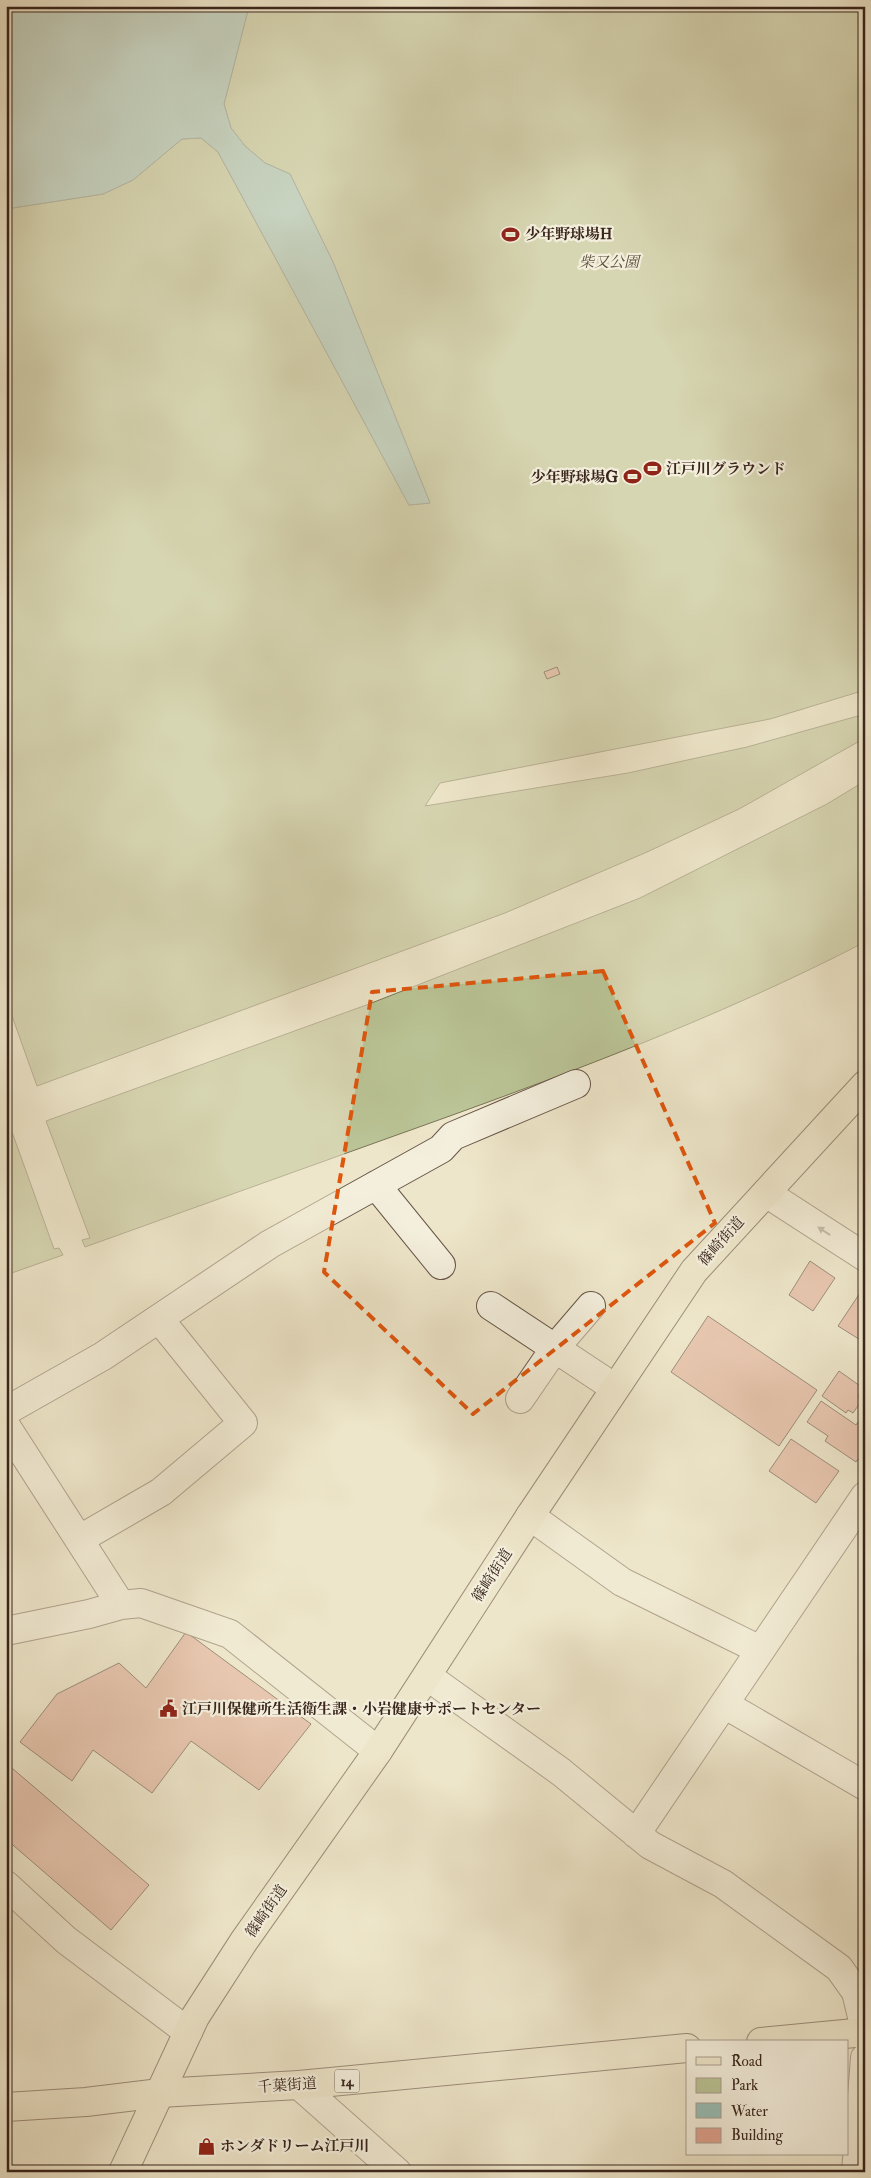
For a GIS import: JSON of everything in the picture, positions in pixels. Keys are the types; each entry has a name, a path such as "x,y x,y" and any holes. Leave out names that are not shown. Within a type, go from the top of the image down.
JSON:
{"main road":[{"name":"篠崎街道","path":"123,2172 195,2017 244,1941 378,1751 530,1516 694,1271 865,1085"},
{"path":"778,2040 865,2030"},
{"name":"千葉街道","path":"6,2107 86,2102 160,2093 299,2085 686,2048"}],"street":[{"path":"6,1411 104,1356 270,1244 441,1149 453,1136 576,1084"},
{"path":"376,1185 441,1265"},
{"path":"766,1193 865,1257"},
{"path":"491,1306 615,1388"},
{"path":"520,1399 554,1348 591,1306"},
{"path":"80,1539 161,1492 243,1423 160,1320"},
{"path":"6,1426 80,1539 120,1605"},
{"path":"636,1834 865,1496"},
{"path":"530,1516 622,1582 760,1650"},
{"path":"6,1631 89,1614 120,1605 141,1603 230,1634 378,1751"},
{"path":"427,1676 561,1772 650,1845 723,1884 839,1968 856,1992 865,2030"},
{"path":"724,1704 865,1786"},
{"path":"6,1885 66,1940 188,2032"},
{"path":"856,2172 865,2058"},
{"path":"299,2085 397,2172"}],"highlighted area":[{"path":"603,971 715,1223 473,1414 324,1272 372,992"}],"green space":[{"name":"柴又公園","path":"249,6 865,6 865,690 770,719 440,783 425,806 628,773 747,747 865,714 865,738 739,809 647,852 505,913 37,1086 6,999 6,209 103,194 133,180 182,139 201,138 218,152 409,505 430,503 333,262 290,174 265,163 245,146 231,128 224,104"},
{"path":"865,781 865,942 750,997 633,1047 454,1114 85,1247 82,1240 90,1238 46,1121 369,1004 640,898 827,804"},
{"path":"12,1132 54,1249 59,1248 63,1255 6,1275 6,1135"}],"water":[{"path":"6,6 249,6 224,104 231,128 245,146 265,163 290,174 333,262 430,503 409,505 218,152 201,138 182,139 133,180 103,194 6,209"}],"building":[{"path":"557,667 560,674 547,679 544,672"},
{"path":"810,1261 835,1278 813,1311 789,1295"},
{"path":"860,1293 865,1297 865,1337 862,1341 838,1326"},
{"path":"708,1316 817,1390 779,1446 671,1372"},
{"path":"839,1371 863,1388 858,1396 862,1400 853,1413 848,1410 846,1413 822,1396"},
{"path":"821,1401 856,1425 858,1422 865,1426 865,1463 858,1459 856,1462 825,1441 828,1436 807,1422"},
{"path":"791,1439 839,1471 816,1503 769,1471"},
{"name":"江戸川保健所生活衛生課・小岩健康サポートセンター","path":"186,1632 311,1724 259,1790 191,1741 152,1793 93,1750 72,1781 20,1742 57,1694 119,1663 146,1688"},
{"path":"6,1763 149,1885 111,1930 6,1839"}],"place":[{"name":"少年野球場H","path":"511,234"},
{"name":"江戸川グラウンド","path":"652,469"},
{"name":"少年野球場G","path":"632,477"},
{"name":"江戸川保健所生活衛生課・小岩健康サポートセンター","path":"168,1709"},
{"name":"ホンダドリーム江戸川","path":"206,2146"}]}
